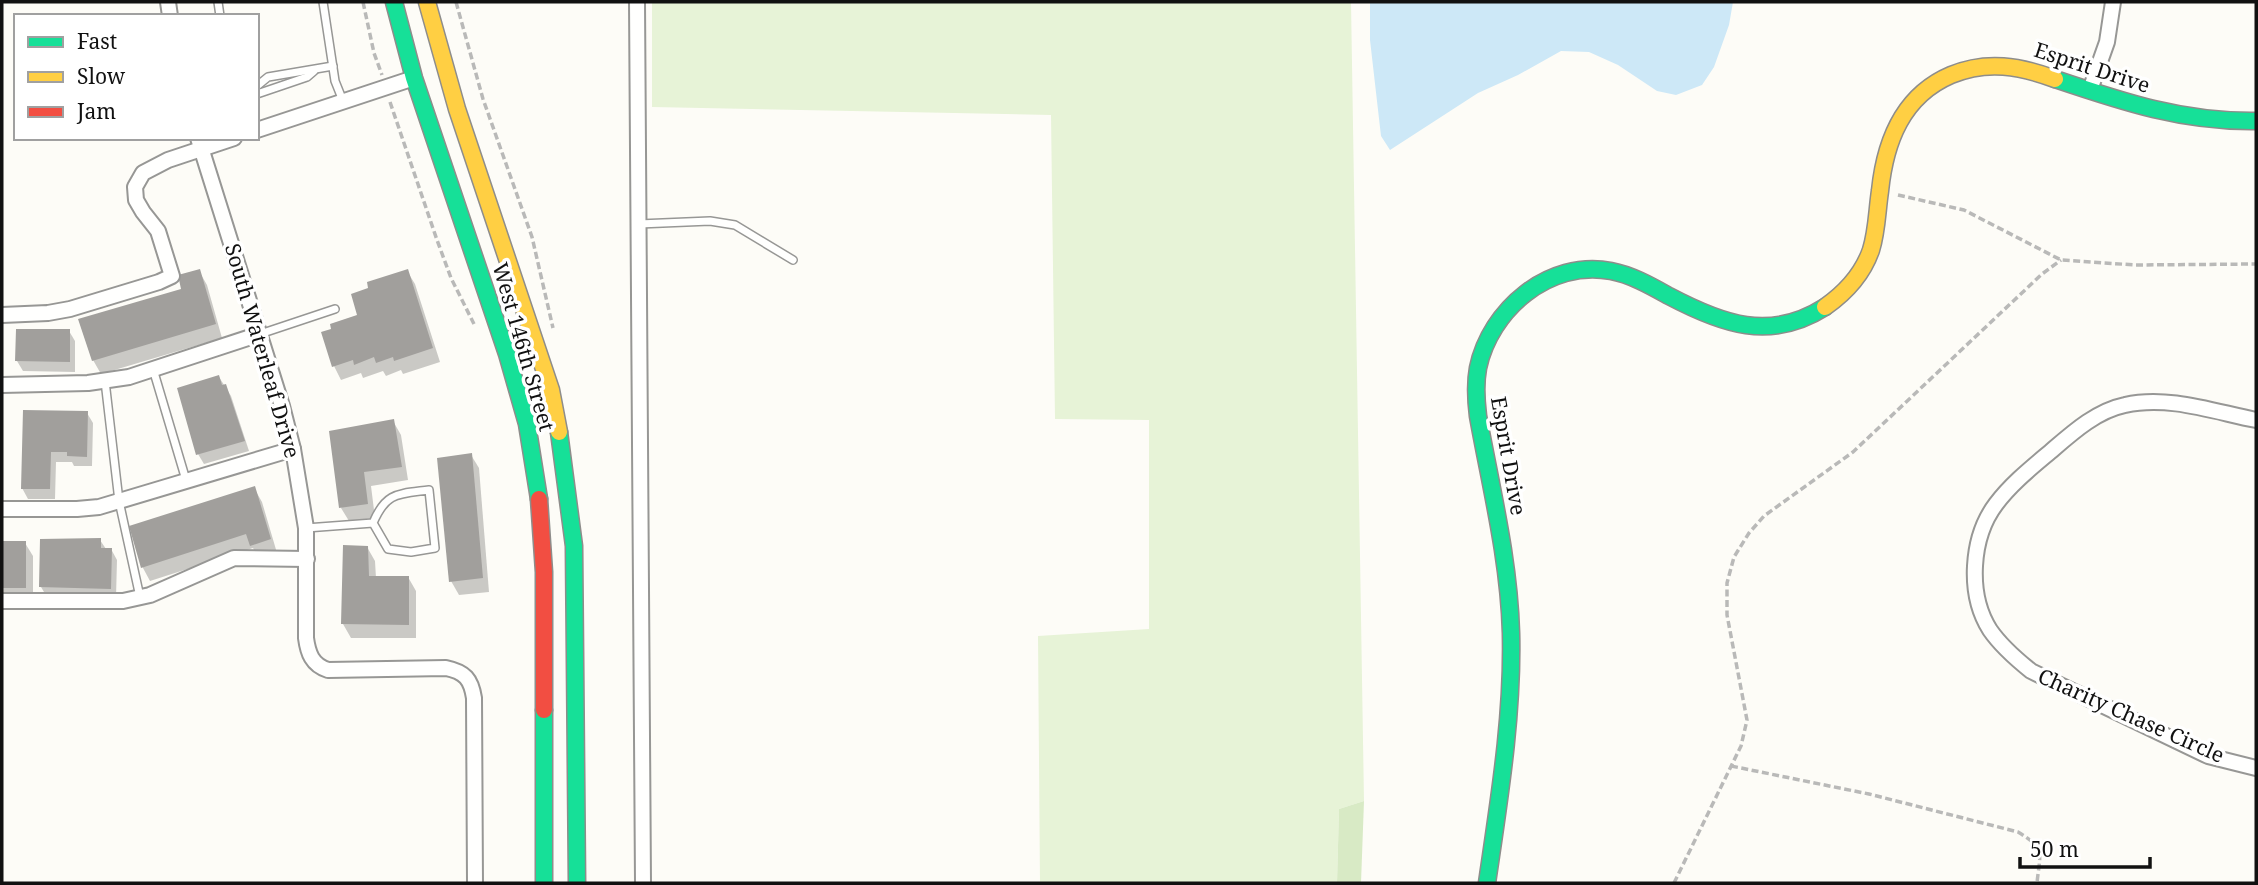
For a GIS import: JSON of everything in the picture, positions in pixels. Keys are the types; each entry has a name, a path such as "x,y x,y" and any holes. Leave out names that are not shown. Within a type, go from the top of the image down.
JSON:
{"main road":[{"name":"West 146th Street","path":"394,2 414,78 507,354 527,424 539,502 544,572 544,883"},
{"name":"West 146th Street","path":"427,2 457,109 551,390 565,464 574,546 577,883"},
{"name":"Esprit Drive","path":"1487,883 1511,701 1511,631 1503,551 1475,395 1478,368 1486,340 1501,315 1520,296 1560,276 1585,270 1608,271 1629,275 1727,323 1771,328 1795,322 1820,311 1841,294 1868,257 1876,225 1887,144 1895,126 1906,108 1921,94 1940,80 1961,70 1985,66 2015,66 2120,101 2186,117 2256,121"}],"street":[{"path":"637,2 643,883"},
{"path":"2090,90 2107,42 2113,2"},
{"path":"259,129 414,78"},
{"path":"2,315 70,309 172,276 158,230 139,206 135,187 143,173 200,144 223,140"},
{"name":"South Waterleaf Drive","path":"200,144 293,449 306,528 308,652 313,662 321,668 446,668 463,673 470,679 474,698 475,883"},
{"path":"2,385 105,381 153,369 260,334"},
{"name":"Charity Chase Circle","path":"2256,421 2167,403 2144,402 2104,412 2076,430 2020,478 1996,504 1982,532 1976,554 1975,579 1979,603 1989,628 2009,653 2031,671 2208,756 2256,768"},
{"path":"2,509 77,509 119,501 293,449"},
{"path":"2,601 123,601 150,595 234,558 307,559"}],"lane":[{"path":"323,2 335,82 343,101"},
{"path":"259,84 268,77 333,66"},
{"path":"259,93 307,77 315,70"},
{"path":"639,224 710,221 735,225 793,260"},
{"path":"260,334 335,309"},
{"path":"153,369 186,480"},
{"path":"105,381 119,501 140,597"},
{"path":"429,489 435,548 411,552 388,549 373,523 385,500 395,494 429,489"},
{"path":"306,528 373,523"}],"path":[{"path":"363,2 379,65"},
{"path":"456,2 468,49"},
{"path":"393,110 451,278 477,330"},
{"path":"1880,192 1964,210 2061,260 2135,265 2256,264"},
{"path":"1674,883 1741,746 1747,720 1727,615 1727,583 1734,557 1764,516 1853,452 2042,274 2061,260"},
{"path":"1731,766 1869,794 2018,832 2033,842 2040,851 2037,883"}],"green space":[{"path":"652,2 1351,2 1364,801 1339,809 1337,883 1040,883 1038,636 1149,629 1149,420 1055,419 1051,115 652,107"},
{"path":"1364,801 1361,883 1337,883 1339,809"}],"water":[{"path":"1370,2 1733,2 1729,25 1714,67 1702,85 1676,95 1657,91 1618,65 1589,52 1561,51 1478,93 1390,150 1381,136 1370,40"}],"building":[{"path":"200,269 216,324 92,361 78,319 181,289 178,275"},
{"path":"408,269 433,348 394,361 393,357 376,363 374,357 354,365 353,360 332,367 321,332 331,329 330,324 357,315 351,294 368,288 367,282"},
{"path":"16,329 70,329 70,362 15,361"},
{"path":"219,375 222,385 226,384 245,441 196,455 177,388"},
{"path":"23,410 88,411 87,457 67,456 67,452 51,452 50,489 21,489"},
{"path":"394,419 402,467 364,472 368,504 339,508 329,431"},
{"path":"472,453 483,578 449,582 437,458"},
{"path":"255,486 271,539 250,546 246,534 141,568 129,526"},
{"path":"101,538 101,548 112,548 111,589 39,587 40,539"},
{"path":"2,541 26,541 26,588 2,588"},
{"path":"343,545 368,546 369,576 409,576 409,625 341,624"}],"traffic: fast":[{"path":"394,2 414,78 507,354 527,424 539,499"},
{"path":"2055,79 2154,109 2203,118 2256,121"},
{"path":"1487,883 1504,758 1511,664 1507,578 1476,398 1478,368 1495,327 1526,293 1545,281 1588,269 1626,275 1708,314 1746,325 1785,324 1805,318 1825,307"},
{"path":"559,432 574,546 577,883"},
{"path":"544,710 544,883"}],"traffic: slow":[{"path":"427,2 457,109 551,390 559,432"},
{"path":"1825,307 1853,282 1868,258 1875,236 1886,155 1899,122 1920,95 1951,75 1978,67 2016,68 2055,79"}],"traffic: jam":[{"path":"539,499 544,572 544,710"}]}
